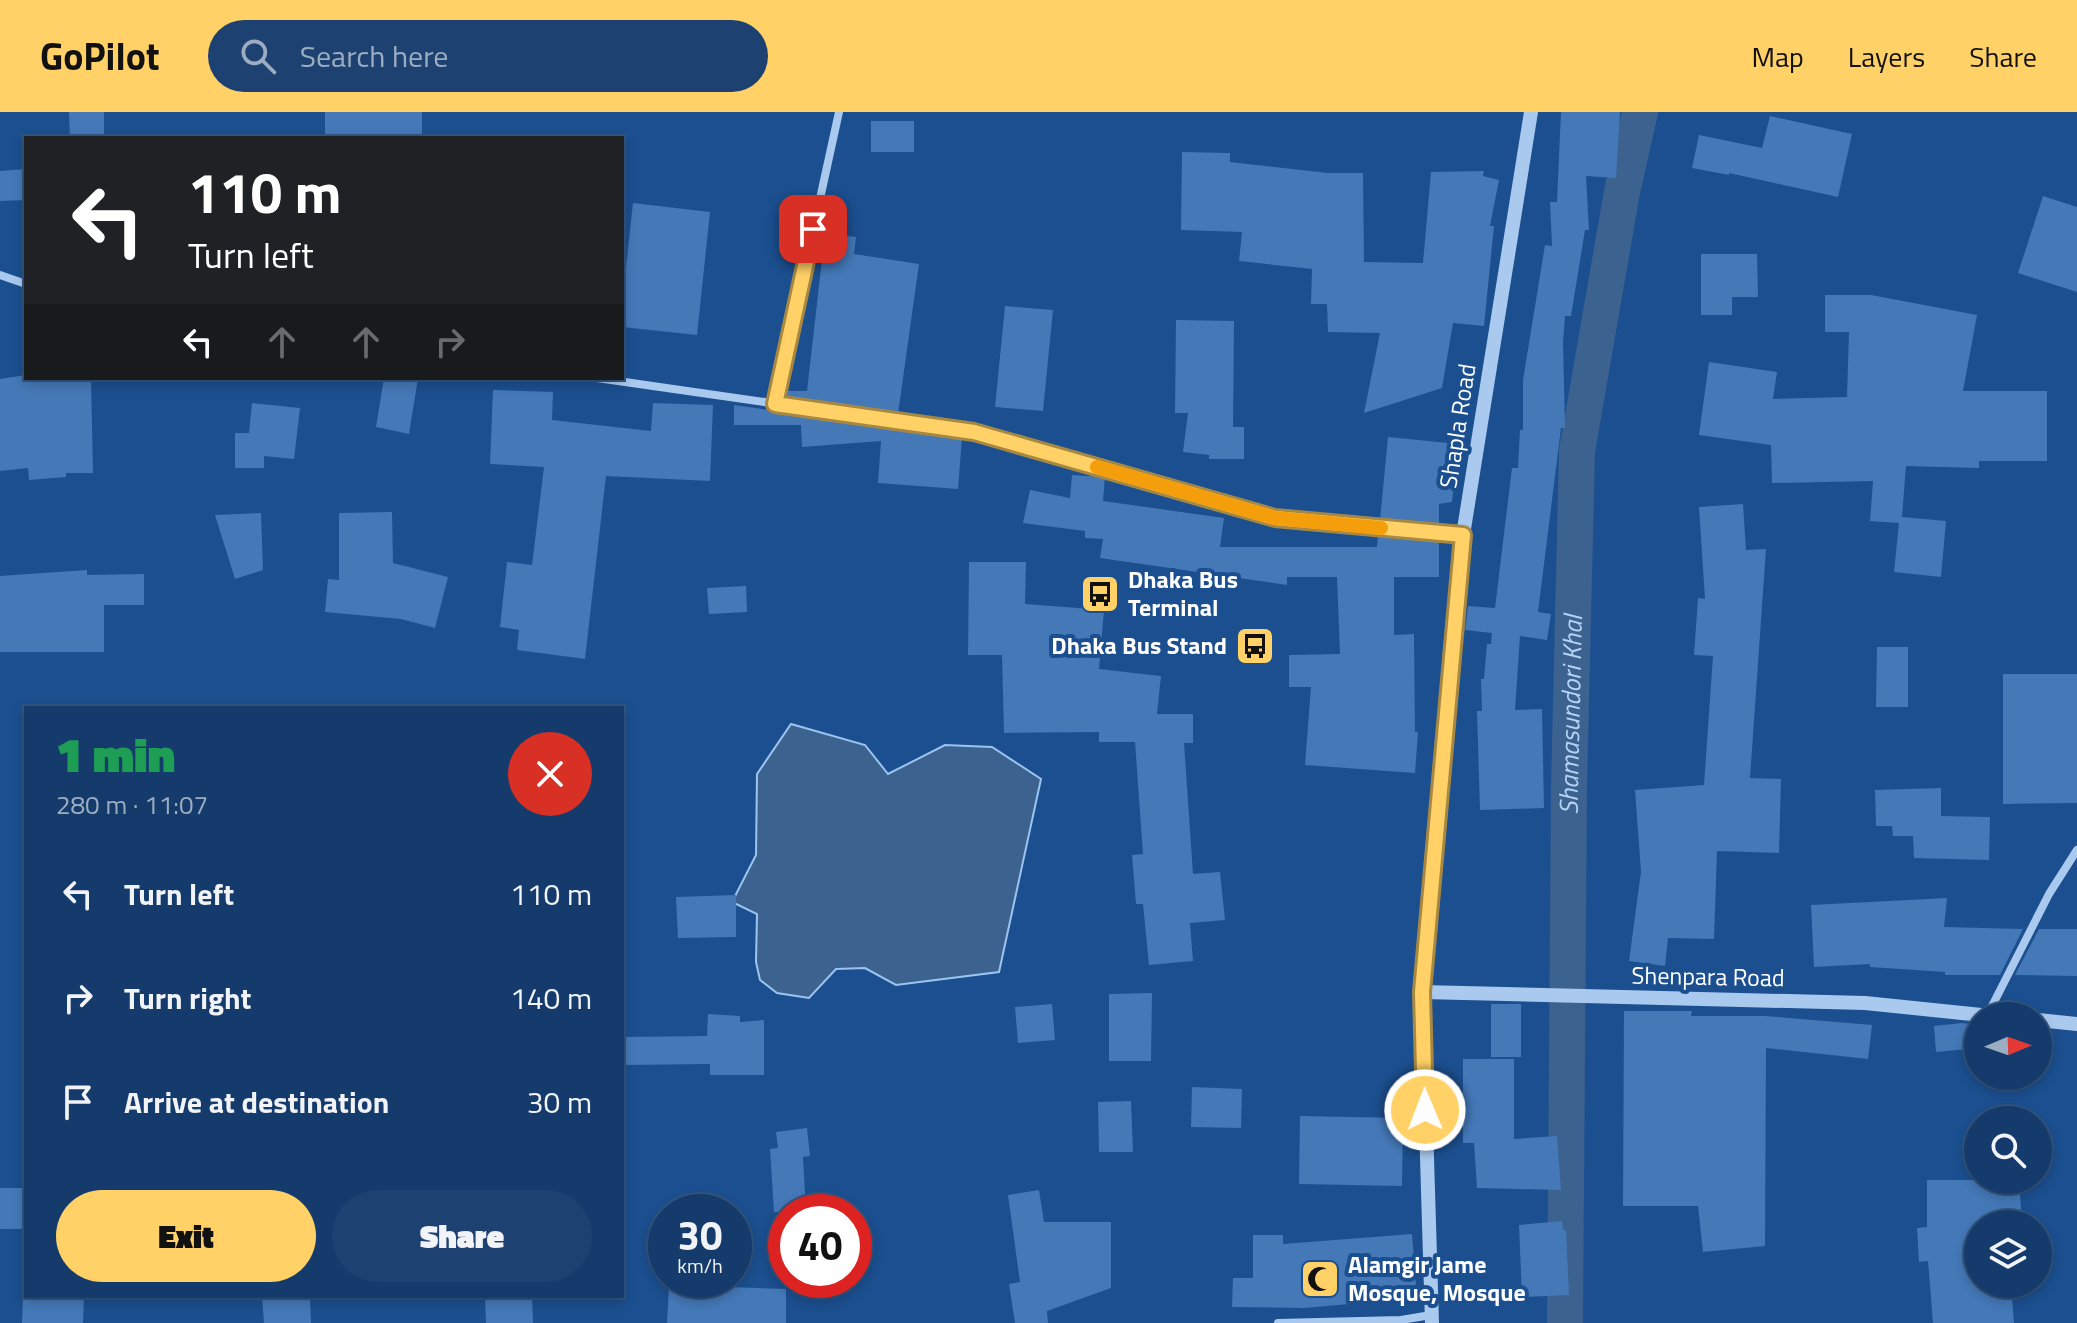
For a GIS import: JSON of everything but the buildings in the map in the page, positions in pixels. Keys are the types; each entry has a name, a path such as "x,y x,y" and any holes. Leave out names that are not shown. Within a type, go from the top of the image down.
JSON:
{"street":[{"path":"775,404 839,112"},
{"name":"Shapla Road","path":"1432,1319 1422,992 1463,535 1531,112"},
{"path":"0,275 24,283"},
{"path":"611,380 974,432 1275,518 1463,535"},
{"path":"1996,1002 2049,894 2077,850"},
{"name":"Shenpara Road","path":"1422,992 1865,1003 1964,1013"},
{"path":"2052,1021 2077,1024"},
{"path":"1278,1323 1432,1319"}],"water":[{"path":"791,724 865,745 888,774 945,745 992,747 1041,779 999,972 896,985 865,968 836,969 809,998 777,993 760,980 756,962 757,914 732,902 756,855 757,774"}],"waterway":[{"name":"Shamasundori Khal","path":"1565,1323 1569,785 1577,451 1622,192 1640,112"}],"slow traffic":[{"path":"1097,467 1275,518 1381,528"}],"place":[{"name":"Dhaka Bus Terminal","path":"1100,594"},
{"name":"Dhaka Bus Stand","path":"1255,646"},
{"name":"Alamgir Jame Mosque, Mosque","path":"1320,1279"}],"route":[{"path":"813,229 775,404 974,432 1275,518 1463,535 1422,992 1425,1110"}]}
